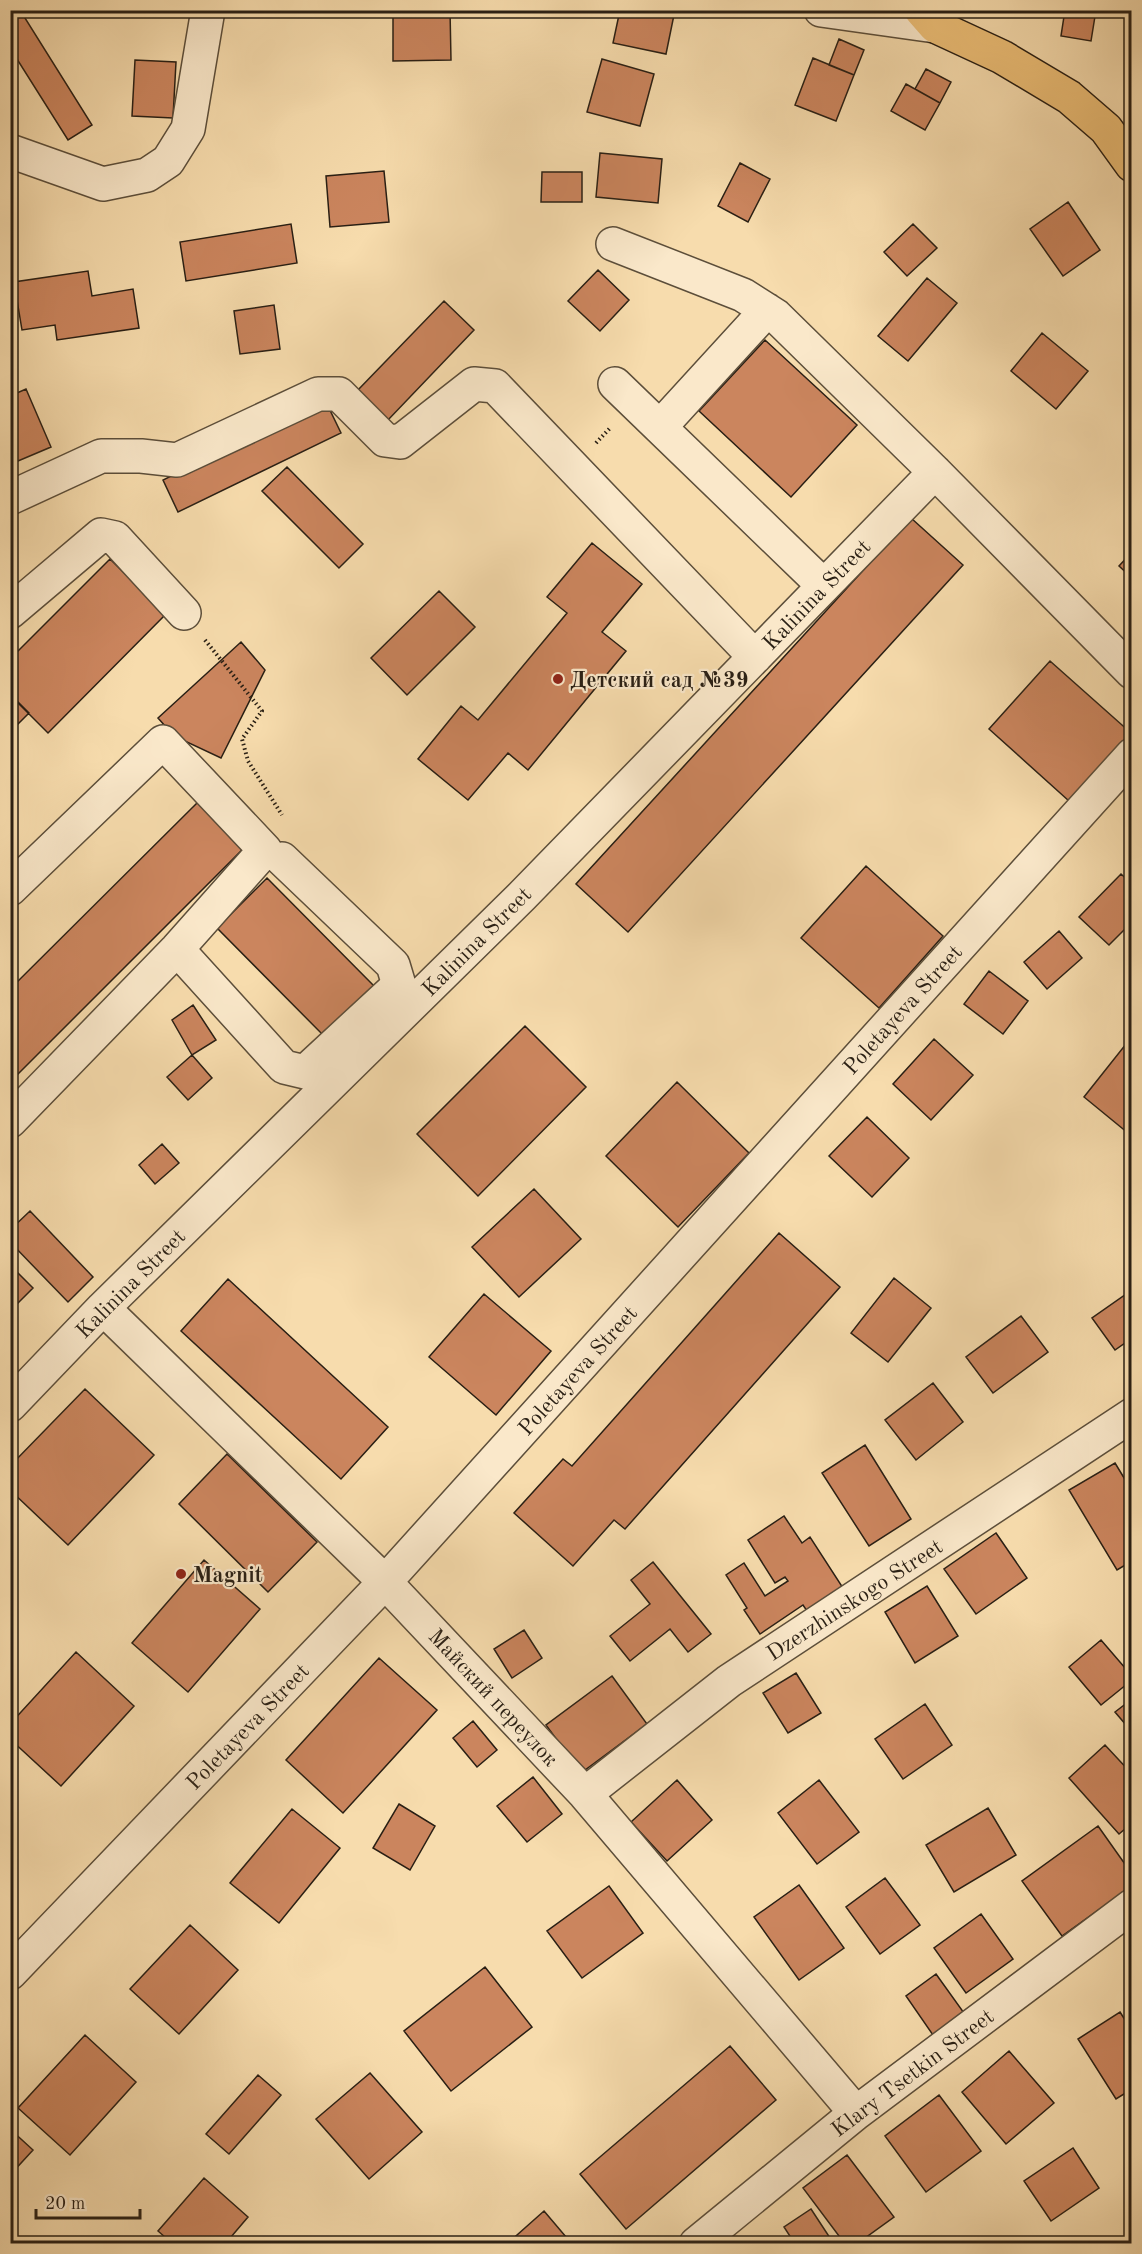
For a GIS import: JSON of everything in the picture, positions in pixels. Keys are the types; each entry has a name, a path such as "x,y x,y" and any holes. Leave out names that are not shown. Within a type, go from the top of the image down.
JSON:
{"main road":[{"path":"928,18 1069,96 1106,129 1131,165"}],"street":[{"path":"10,151 103,184 147,175 168,160 188,129 208,10"},
{"path":"821,10 928,18"},
{"path":"613,244 743,295 776,316 935,472 1131,672"},
{"path":"660,427 767,310"},
{"path":"10,498 101,456 141,456 177,460 318,394 339,394 385,440 400,442 474,384 495,386 754,657"},
{"path":"625,394 824,586"},
{"name":"Kalinina Street","path":"10,1405 104,1308 522,896 935,472"},
{"path":"10,612 101,535 115,538 184,613"},
{"path":"10,889 164,742 273,855 393,965 399,985 304,1072 284,1067 177,949"},
{"name":"Poletayeva Street","path":"10,1973 385,1582 1131,755"},
{"path":"10,1121 177,949 273,855"},
{"name":"Майский переулок","path":"104,1308 385,1582 585,1794 856,2114"},
{"name":"Dzerzhinskogo Street","path":"585,1794 729,1681 1131,1415"},
{"name":"Klary Tsetkin Street","path":"696,2244 856,2114 1131,1906"}],"path":[{"path":"573,467 625,394"},
{"path":"184,613 262,711 242,740 248,761 287,823 273,855"}],"building":[{"path":"10,10 20,10 92,125 68,140 10,48"},
{"path":"393,10 450,10 451,60 393,61"},
{"path":"620,10 675,10 666,54 613,43"},
{"path":"1065,10 1096,10 1091,41 1061,36"},
{"path":"839,39 864,50 854,75 829,65"},
{"path":"813,58 854,75 836,121 795,105"},
{"path":"602,59 654,74 640,126 587,112"},
{"path":"135,60 176,62 173,118 132,116"},
{"path":"926,69 951,82 940,103 915,89"},
{"path":"906,84 940,103 925,130 891,111"},
{"path":"600,153 662,159 658,203 596,197"},
{"path":"740,163 770,179 748,222 718,206"},
{"path":"384,171 389,222 330,227 326,176"},
{"path":"542,172 582,172 582,202 541,202"},
{"path":"1068,202 1100,250 1063,276 1030,229"},
{"path":"291,224 297,263 186,281 180,242"},
{"path":"913,224 937,248 907,276 884,252"},
{"path":"598,270 629,300 600,331 568,301"},
{"path":"88,271 92,296 133,289 139,328 57,340 55,325 22,330 14,282"},
{"path":"927,278 957,303 908,361 878,336"},
{"path":"444,301 474,330 388,420 357,391"},
{"path":"274,305 280,349 240,354 234,311"},
{"path":"1042,333 1088,371 1056,409 1011,371"},
{"path":"765,340 857,425 791,497 699,411"},
{"path":"26,389 51,447 18,461 10,444 10,396"},
{"path":"325,400 341,433 178,512 163,480"},
{"path":"287,467 363,544 339,568 262,491"},
{"path":"911,518 963,565 628,932 576,884"},
{"name":"Детский сад №39","path":"592,543 642,584 602,632 626,651 528,770 508,753 468,800 418,759 461,706 478,720 567,613 547,597"},
{"path":"1132,552 1132,578 1119,566"},
{"path":"110,559 166,614 48,733 10,695 10,659"},
{"path":"439,591 475,627 407,695 371,658"},
{"path":"241,642 265,670 221,758 174,736 158,718"},
{"path":"1050,661 1131,733 1069,801 989,729"},
{"path":"10,694 29,713 10,732"},
{"path":"198,802 244,848 10,1082 10,989"},
{"path":"866,866 943,936 879,1008 801,938"},
{"path":"1121,874 1132,884 1132,922 1109,945 1079,917"},
{"path":"267,878 376,988 326,1038 217,928"},
{"path":"1059,931 1082,958 1047,989 1024,962"},
{"path":"989,971 1028,1001 1003,1034 964,1004"},
{"path":"193,1005 216,1040 192,1055 172,1020"},
{"path":"525,1026 586,1087 478,1196 417,1134"},
{"path":"934,1039 973,1075 931,1120 893,1084"},
{"path":"1126,1044 1132,1049 1132,1129 1128,1133 1084,1097"},
{"path":"192,1055 212,1078 188,1100 167,1077"},
{"path":"677,1082 749,1153 678,1227 606,1156"},
{"path":"867,1117 909,1158 872,1197 829,1156"},
{"path":"162,1144 179,1163 155,1184 139,1165"},
{"path":"534,1189 581,1239 519,1297 472,1247"},
{"path":"30,1211 93,1277 68,1302 10,1242 10,1230"},
{"path":"779,1233 840,1287 625,1529 614,1520 573,1566 514,1513 563,1459 572,1466"},
{"path":"10,1265 33,1288 10,1311"},
{"path":"894,1278 931,1308 888,1362 851,1333"},
{"path":"228,1279 388,1427 341,1479 181,1331"},
{"path":"1132,1290 1132,1338 1115,1350 1092,1318"},
{"path":"484,1294 551,1351 496,1415 429,1357"},
{"path":"1021,1316 1048,1352 993,1393 966,1357"},
{"path":"933,1383 963,1422 916,1460 885,1420"},
{"path":"85,1389 154,1455 68,1545 10,1490 10,1466"},
{"path":"865,1445 911,1519 869,1546 822,1473"},
{"path":"227,1454 317,1542 268,1592 179,1504"},
{"path":"1115,1463 1132,1491 1132,1561 1117,1570 1069,1490"},
{"path":"784,1516 802,1543 810,1537 843,1588 807,1611 803,1605 760,1634 744,1610 747,1608 726,1575 744,1563 765,1596 788,1581 785,1577 775,1583 748,1540"},
{"path":"996,1533 1027,1578 976,1614 944,1569"},
{"path":"204,1560 260,1609 188,1692 132,1643"},
{"path":"653,1562 711,1634 688,1652 670,1629 630,1661 610,1636 650,1604 631,1580"},
{"path":"927,1586 958,1636 915,1663 885,1612"},
{"path":"524,1630 542,1658 512,1678 494,1649"},
{"path":"1101,1640 1132,1676 1132,1680 1101,1705 1069,1667"},
{"path":"76,1652 134,1706 61,1786 10,1739 10,1724"},
{"path":"379,1658 437,1710 343,1813 286,1760"},
{"path":"796,1673 821,1713 788,1733 763,1693"},
{"path":"612,1676 647,1724 581,1773 546,1725"},
{"path":"1132,1699 1132,1732 1115,1712"},
{"path":"925,1704 952,1745 903,1779 875,1739"},
{"path":"473,1721 497,1750 477,1767 453,1738"},
{"path":"1105,1745 1132,1774 1132,1823 1119,1834 1069,1778"},
{"path":"533,1777 562,1814 527,1842 497,1806"},
{"path":"677,1780 712,1820 667,1861 631,1822"},
{"path":"819,1780 859,1832 817,1864 778,1813"},
{"path":"399,1804 435,1826 410,1870 373,1848"},
{"path":"988,1808 1016,1855 954,1892 926,1845"},
{"path":"292,1809 340,1848 279,1923 230,1883"},
{"path":"1098,1826 1132,1874 1132,1886 1062,1936 1022,1881"},
{"path":"885,1878 920,1925 880,1954 846,1907"},
{"path":"799,1885 844,1948 799,1980 754,1917"},
{"path":"609,1886 643,1933 582,1978 547,1931"},
{"path":"981,1914 1013,1959 966,1993 934,1948"},
{"path":"190,1925 238,1970 179,2034 130,1989"},
{"path":"485,1967 532,2027 451,2091 404,2031"},
{"path":"936,1974 964,2013 933,2035 906,1996"},
{"path":"1120,2012 1132,2031 1132,2089 1116,2099 1078,2039"},
{"path":"85,2035 136,2082 70,2155 18,2108"},
{"path":"730,2046 776,2100 626,2229 580,2174"},
{"path":"1009,2051 1054,2103 1006,2144 962,2092"},
{"path":"370,2073 422,2132 369,2179 316,2119"},
{"path":"258,2075 281,2095 229,2154 206,2134"},
{"path":"939,2095 981,2151 926,2192 885,2136"},
{"path":"10,2129 33,2150 10,2175"},
{"path":"1073,2148 1099,2188 1051,2221 1024,2181"},
{"path":"847,2155 894,2217 861,2241 863,2244 845,2244 803,2188"},
{"path":"204,2178 248,2217 225,2244 173,2244 158,2231"},
{"path":"811,2209 834,2244 795,2244 784,2227"},
{"path":"544,2211 572,2244 507,2244"}],"place":[{"name":"Детский сад №39","path":"558,679"},
{"name":"Magnit","path":"181,1574"}]}
